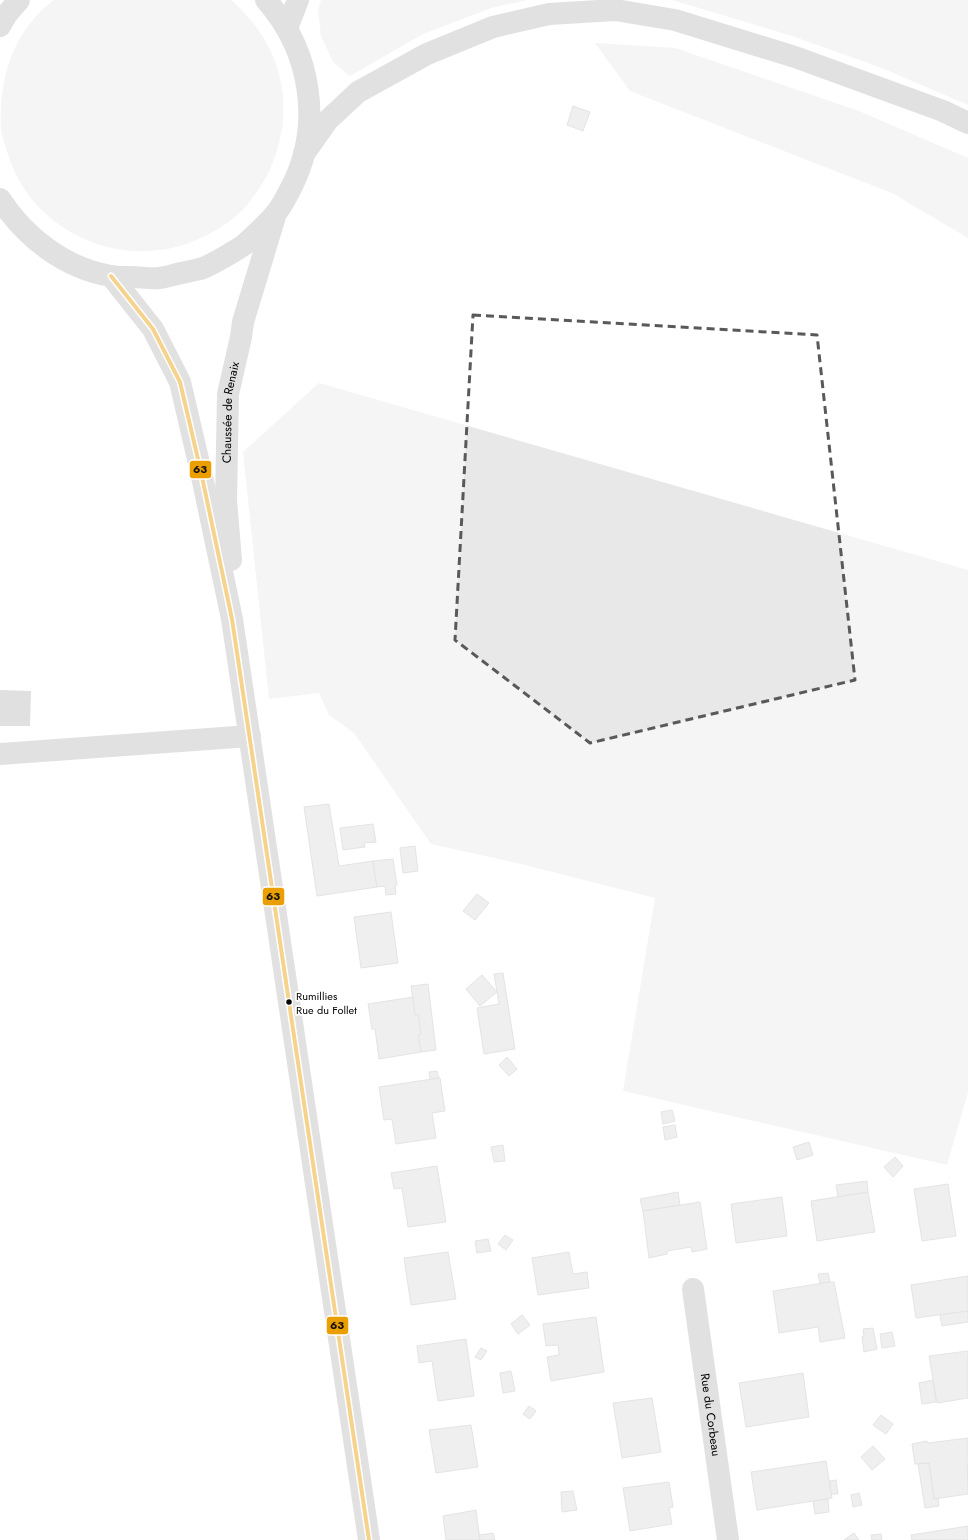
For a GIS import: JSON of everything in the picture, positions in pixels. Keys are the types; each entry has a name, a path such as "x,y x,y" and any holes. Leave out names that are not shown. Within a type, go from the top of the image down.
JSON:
{"main road":[{"path":"0,199 10,215 31,237 55,255 82,268 111,276 158,278 203,268 244,245 277,211 298,175 309,128 308,89 306,76 298,51 287,28 266,0"},
{"path":"287,28 298,0"},
{"path":"304,154 328,120 358,92 427,54 493,27 542,16 615,10 675,20 795,57 943,111 968,123"},
{"name":"Chaussée de Renaix","path":"232,619 231,547 226,500 228,394 244,322 277,211"},
{"name":"Chaussée de Renaix","path":"111,276 152,329 180,382 201,472 232,619 369,1540"},
{"path":"0,754 250,736"},
{"name":"Rue du Corbeau","path":"693,1289 728,1540"}],"highlighted area":[{"path":"473,315 817,335 855,680 590,743 455,640"}],"shaded area":[{"path":"54,0 231,0 253,23 270,49 277,68 283,93 283,123 278,148 268,174 241,212 215,231 194,241 165,249 136,251 108,247 81,237 56,222 35,203 18,179 7,151 1,130 2,97 8,67 22,34 45,7"},
{"path":"321,0 527,0 491,8 423,34 350,76 333,62 321,36 318,10"},
{"path":"672,0 968,0 968,105 882,68 789,35"},
{"path":"595,43 675,48 859,111 968,158 968,238 892,193 630,91"},
{"path":"319,383 968,570 968,1092 947,1165 623,1091 655,898 521,864 431,844 354,733 329,715 319,693 269,699 243,452"},
{"path":"0,690 31,691 30,726 0,726"}],"building":[{"path":"573,106 590,112 583,131 567,125"},
{"path":"329,804 339,866 373,861 377,887 317,896 304,807"},
{"path":"373,824 376,842 364,843 365,847 343,850 340,828"},
{"path":"415,846 418,871 403,873 400,848"},
{"path":"393,859 397,885 395,885 396,894 386,895 385,886 377,887 373,861"},
{"path":"477,894 489,903 475,920 463,911"},
{"path":"391,912 398,963 361,968 354,917"},
{"path":"503,973 515,1049 484,1054 477,1008 499,1004 494,974"},
{"path":"482,975 497,992 480,1006 466,989"},
{"path":"428,984 436,1050 421,1052 418,1035 421,1034 418,1014 415,1015 411,986"},
{"path":"413,997 415,1015 418,1014 421,1034 418,1035 421,1052 379,1059 375,1029 372,1029 368,1004"},
{"path":"507,1057 517,1069 509,1076 499,1065"},
{"path":"437,1071 439,1078 430,1079 429,1072"},
{"path":"440,1078 445,1111 432,1113 436,1138 396,1144 392,1119 384,1120 379,1087"},
{"path":"672,1110 675,1121 663,1124 661,1112"},
{"path":"675,1125 677,1137 665,1140 663,1127"},
{"path":"809,1142 813,1155 797,1160 793,1147"},
{"path":"503,1145 505,1161 494,1162 491,1147"},
{"path":"895,1157 903,1166 893,1177 884,1167"},
{"path":"437,1166 446,1222 408,1227 402,1188 394,1189 391,1173"},
{"path":"867,1181 868,1192 838,1197 836,1185"},
{"path":"948,1184 956,1236 922,1241 914,1189"},
{"path":"678,1192 680,1205 643,1211 640,1199"},
{"path":"868,1192 875,1232 817,1241 811,1201"},
{"path":"782,1197 787,1236 736,1243 731,1204"},
{"path":"700,1202 707,1249 692,1252 691,1247 667,1251 667,1254 649,1258 643,1211"},
{"path":"505,1235 513,1240 506,1250 498,1244"},
{"path":"488,1239 491,1251 477,1253 475,1241"},
{"path":"448,1252 456,1299 411,1305 404,1258"},
{"path":"569,1252 573,1274 587,1272 589,1288 538,1295 532,1258"},
{"path":"828,1273 830,1282 820,1284 818,1274"},
{"path":"968,1276 968,1311 916,1318 911,1285"},
{"path":"834,1282 845,1338 820,1342 818,1327 779,1333 773,1291"},
{"path":"968,1311 968,1322 942,1326 940,1315"},
{"path":"522,1315 530,1325 518,1334 511,1324"},
{"path":"596,1317 604,1372 551,1381 547,1357 559,1355 558,1345 546,1346 543,1324"},
{"path":"873,1328 877,1349 864,1352 862,1337 864,1336 863,1329"},
{"path":"892,1332 895,1346 882,1348 880,1334"},
{"path":"466,1339 474,1396 438,1401 432,1361 419,1363 417,1346"},
{"path":"481,1348 487,1351 481,1360 475,1357"},
{"path":"968,1351 968,1398 937,1403 929,1356"},
{"path":"511,1371 515,1391 503,1393 500,1373"},
{"path":"803,1373 809,1417 746,1427 739,1383"},
{"path":"933,1380 936,1402 922,1404 919,1383"},
{"path":"652,1398 661,1452 622,1458 613,1403"},
{"path":"529,1406 536,1411 530,1419 523,1414"},
{"path":"881,1415 893,1424 886,1434 873,1425"},
{"path":"471,1425 478,1467 436,1473 429,1430"},
{"path":"968,1438 968,1494 934,1499 929,1463 915,1464 912,1444 927,1441 928,1443"},
{"path":"873,1446 885,1459 872,1470 861,1457"},
{"path":"826,1461 832,1498 757,1510 751,1472"},
{"path":"929,1463 934,1499 938,1498 939,1506 925,1508 918,1464"},
{"path":"836,1480 838,1494 831,1494 830,1481"},
{"path":"669,1482 673,1507 669,1508 672,1524 630,1531 623,1488"},
{"path":"573,1491 577,1510 562,1512 561,1492"},
{"path":"859,1493 862,1505 853,1507 851,1495"},
{"path":"828,1499 829,1512 815,1514 813,1501"},
{"path":"476,1510 480,1540 446,1540 443,1516"},
{"path":"968,1526 968,1540 912,1540 911,1535"},
{"path":"493,1533 495,1540 480,1540 479,1535"},
{"path":"854,1533 859,1540 844,1540"},
{"path":"881,1534 882,1540 872,1540 871,1535"}],"transit line":[{"name":"63","path":"111,276 153,329 180,382 201,472 232,619 369,1540"}],"place":[{"name":"Rumillies Rue du Follet","path":"289,1002"}]}
